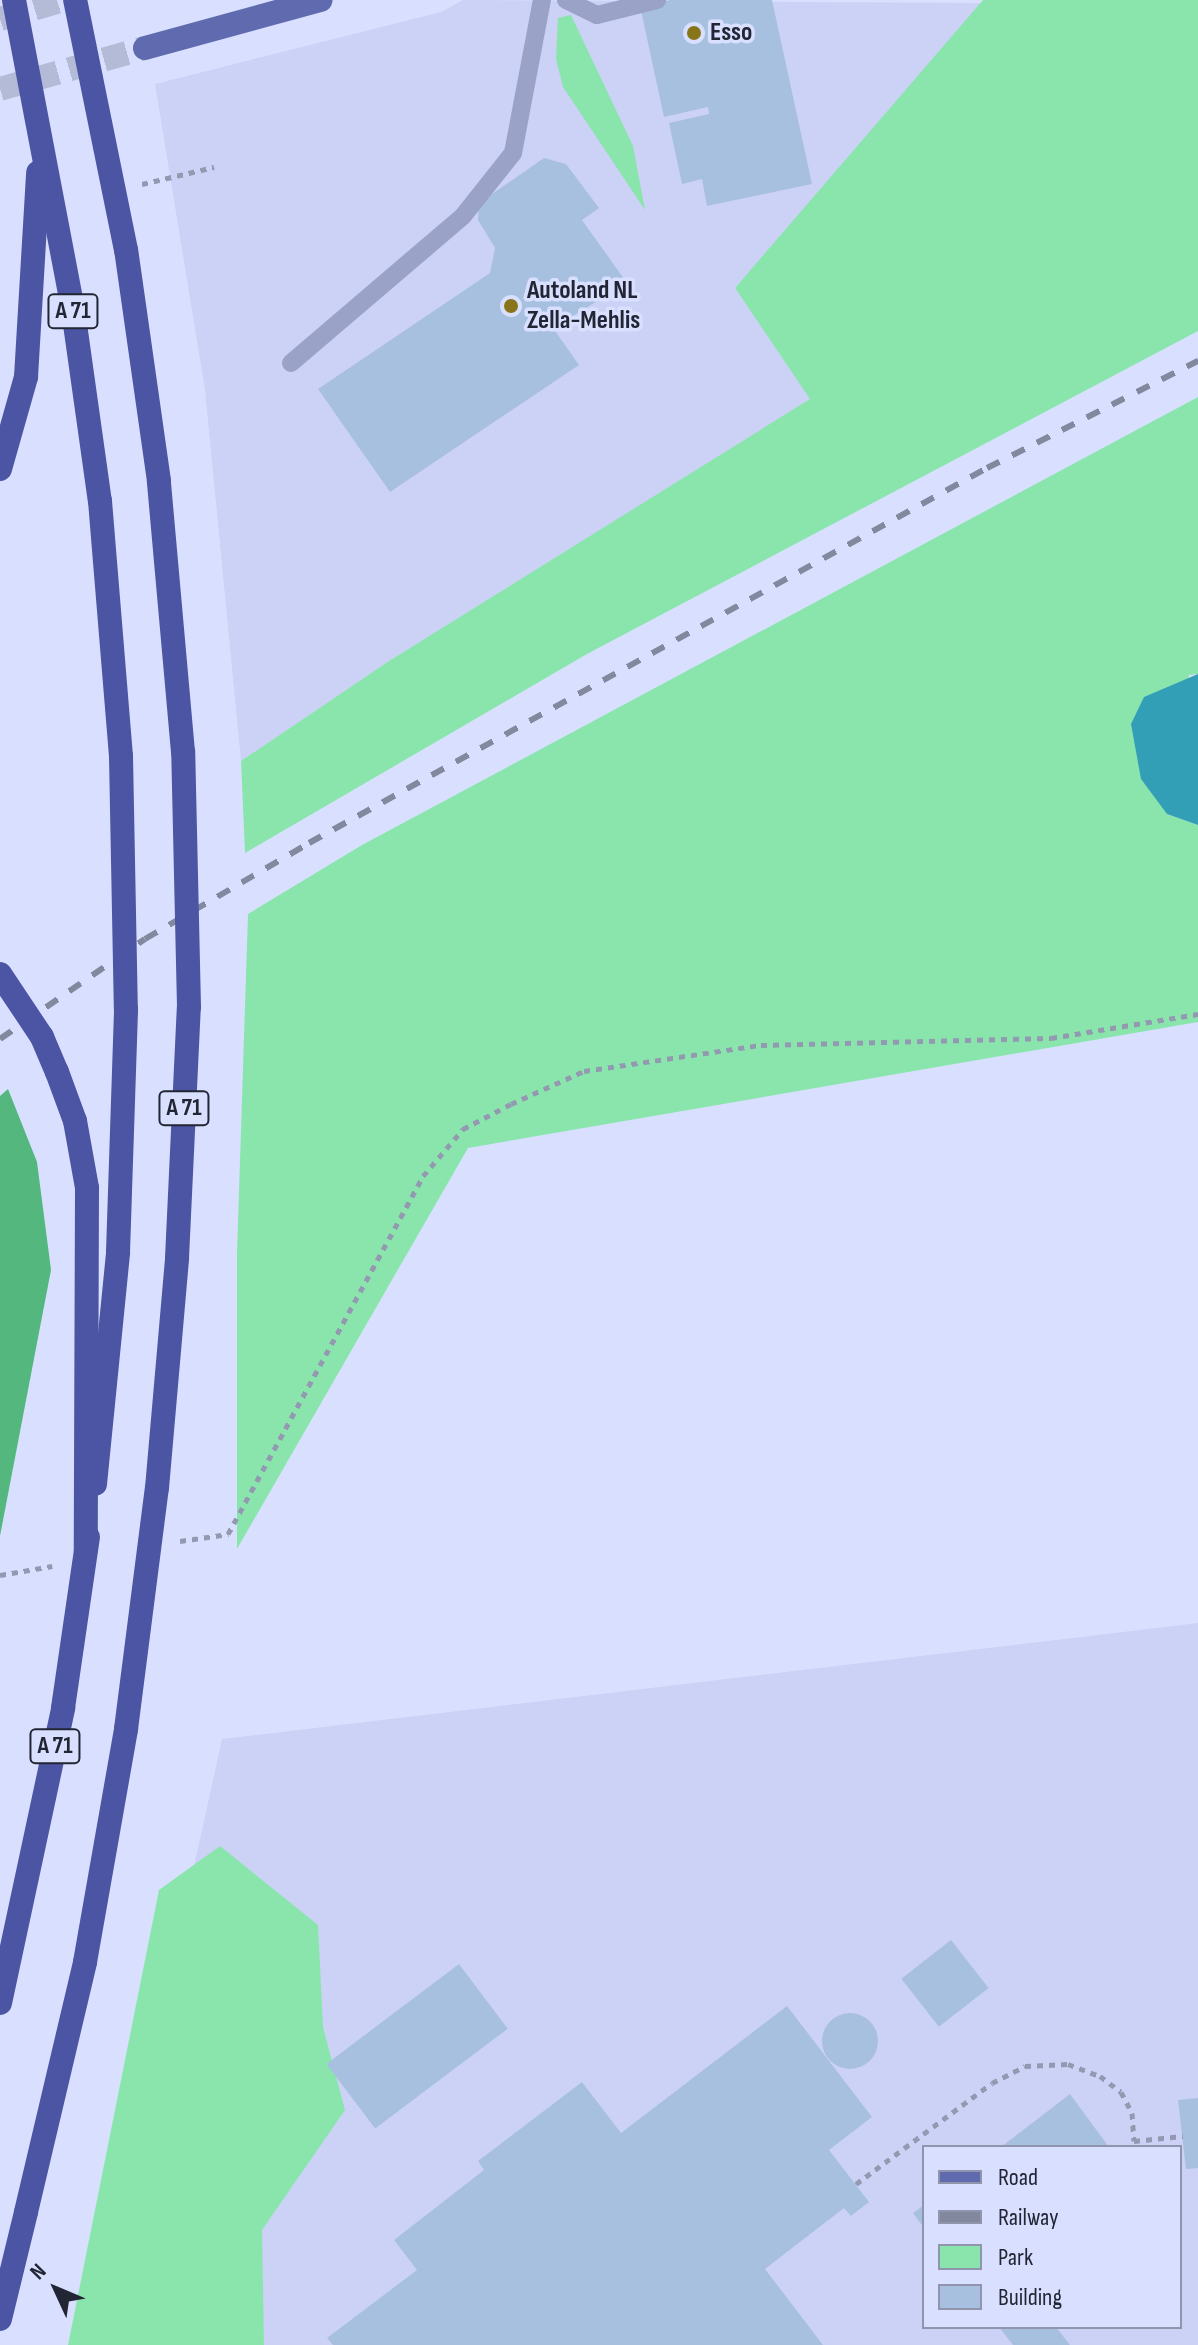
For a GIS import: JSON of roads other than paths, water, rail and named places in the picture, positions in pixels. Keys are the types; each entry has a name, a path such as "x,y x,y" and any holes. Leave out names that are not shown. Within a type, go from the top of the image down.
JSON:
{"highway":[{"name":"A 71","path":"0,2003 63,1708 86,1550 118,1252 126,1009 121,756 100,501 39,122 14,0"},
{"name":"A 71","path":"0,2319 85,1962 126,1729 157,1488 174,1289 189,1007 183,752 159,481 126,250 75,0"},
{"path":"0,469 26,377 39,122"},
{"path":"0,974 42,1037 57,1072 75,1121 87,1188 86,1550"}],"main road":[{"path":"145,48 321,0"}],"lane":[{"path":"291,363 463,216 513,153 542,0"},
{"path":"566,0 597,15 657,0"}],"tunnel":[{"path":"0,19 63,0"},
{"path":"0,89 145,48"}],"railway":[{"path":"0,1039 145,939 309,843 987,468 1198,361"}],"place":[{"name":"Esso","path":"694,33"},
{"name":"Autoland NL Zella-Mehlis","path":"511,306"}]}
